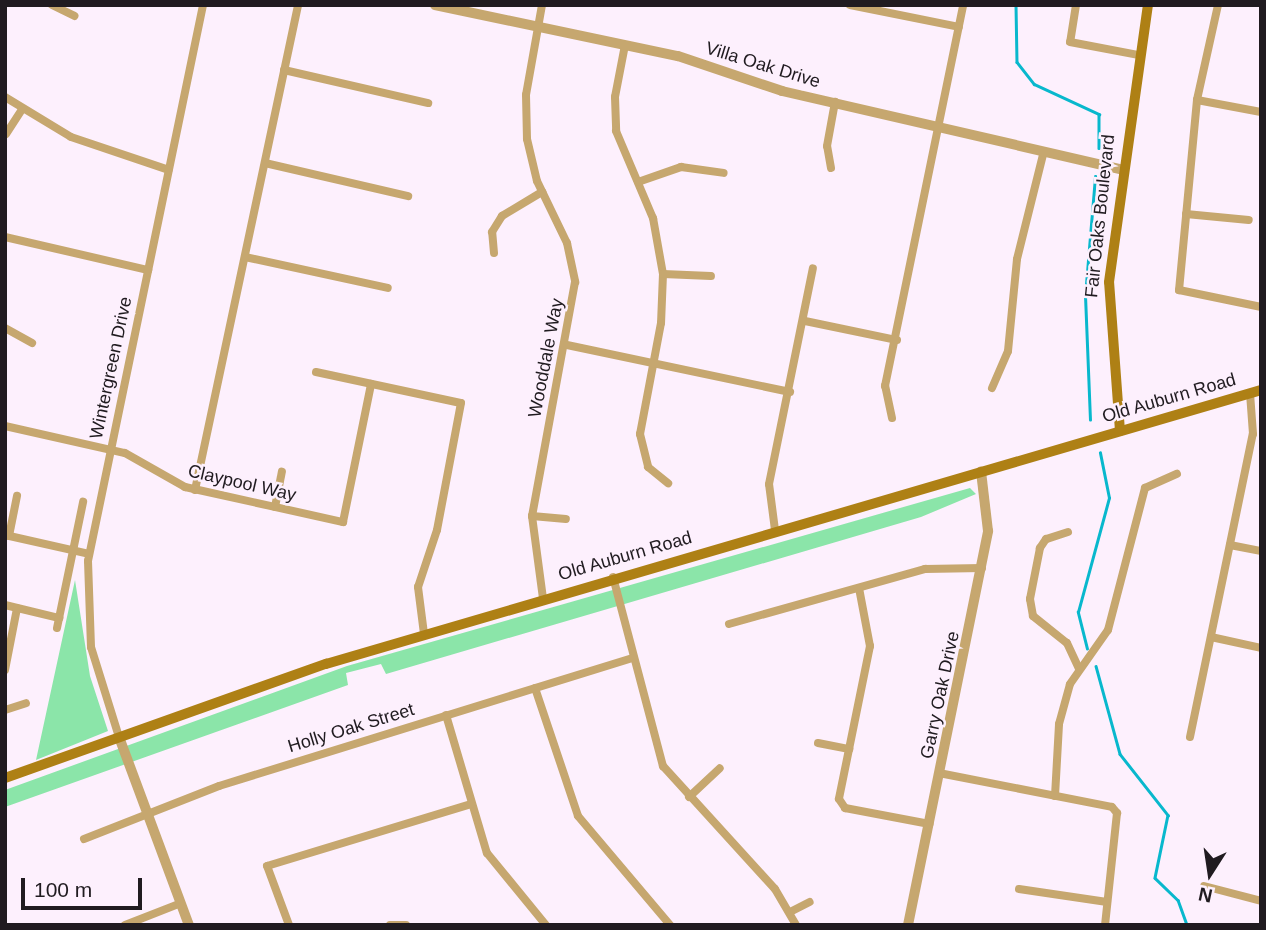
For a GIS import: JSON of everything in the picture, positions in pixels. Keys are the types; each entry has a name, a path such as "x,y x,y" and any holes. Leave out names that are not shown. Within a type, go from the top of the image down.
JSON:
{"main road":[{"name":"Fair Oaks Boulevard","path":"1120,431 1107,312 1121,169 1148,5"},
{"name":"Old Auburn Road","path":"5,778 425,634 612,577 1255,391"}],"street":[{"path":"52,5 75,16"},
{"name":"Wintergreen Drive","path":"119,737 91,647 89,554 203,5"},
{"path":"195,490 298,5"},
{"name":"Villa Oak Drive","path":"435,5 625,45 835,102 941,124 1121,169"},
{"name":"Wooddale Way","path":"542,5 525,117 542,192 573,263 567,345 533,516 543,598"},
{"path":"850,5 872,7 959,27"},
{"path":"892,418 885,393 963,5"},
{"path":"1076,5 1070,42 1138,55"},
{"path":"1218,5 1197,100 1179,290 1261,307"},
{"path":"625,45 614,116 655,226 663,274 653,362 640,434 645,462 668,483"},
{"path":"284,70 428,103"},
{"path":"5,97 97,149 169,170"},
{"path":"1197,100 1261,112"},
{"path":"831,168 827,146 835,102"},
{"path":"6,134 22,109"},
{"path":"992,388 1008,351 1017,259 1044,151"},
{"path":"265,163 408,196"},
{"path":"638,182 681,167 724,173"},
{"path":"494,253 491,236 502,216 542,192"},
{"path":"1186,214 1249,219"},
{"path":"5,237 148,270"},
{"path":"245,257 388,288"},
{"path":"775,530 768,489 805,321 813,268"},
{"path":"663,274 711,276"},
{"path":"805,321 897,340"},
{"path":"5,328 32,343"},
{"path":"567,345 790,392"},
{"path":"316,372 461,403 437,530 418,587 425,634"},
{"name":"Claypool Way","path":"5,426 110,449 195,490 343,522 371,384"},
{"path":"1191,737 1253,434 1255,391"},
{"name":"Garry Oak Drive","path":"908,925 982,568 989,517 981,471"},
{"path":"275,507 282,472"},
{"path":"1055,796 1059,724 1079,669 1100,643 1117,605 1145,488 1177,474"},
{"path":"17,496 7,536 89,554"},
{"path":"57,628 83,502"},
{"path":"533,516 566,519"},
{"path":"1068,532 1046,539 1041,548 1030,599 1033,616 1067,643 1079,669"},
{"path":"1230,545 1261,551"},
{"path":"729,624 940,566 982,568"},
{"path":"612,577 660,759 689,797 790,912 796,925"},
{"path":"859,588 870,646 839,799 845,808 930,824"},
{"path":"5,605 59,618"},
{"path":"5,670 18,608"},
{"path":"1211,637 1261,648"},
{"name":"Holly Oak Street","path":"84,839 147,812 632,658"},
{"path":"535,688 578,816 670,925"},
{"path":"5,710 26,703"},
{"path":"446,715 471,804 496,870 546,925"},
{"path":"119,737 189,925"},
{"path":"818,743 849,749"},
{"path":"689,797 720,768"},
{"path":"939,774 1112,807 1117,813 1105,925"},
{"path":"289,925 267,866 471,804"},
{"path":"1204,886 1261,901"},
{"path":"1019,889 1107,902"},
{"path":"790,912 810,902"},
{"path":"125,925 181,903"},
{"path":"390,925 406,925"}],"green space":[{"path":"970,488 976,494 921,517 386,674 381,664 346,673 348,685 5,807 5,790 347,666"},
{"path":"75,580 90,676 108,731 36,760"}],"waterway":[{"path":"1016,5 1017,62 1034,84 1099,114 1099,148"},
{"path":"1090,420 1085,296 1095,176"},
{"path":"1087,649 1078,612 1109,498 1100,453"},
{"path":"1096,666 1120,754 1168,815 1155,878 1178,900 1187,925"}]}
